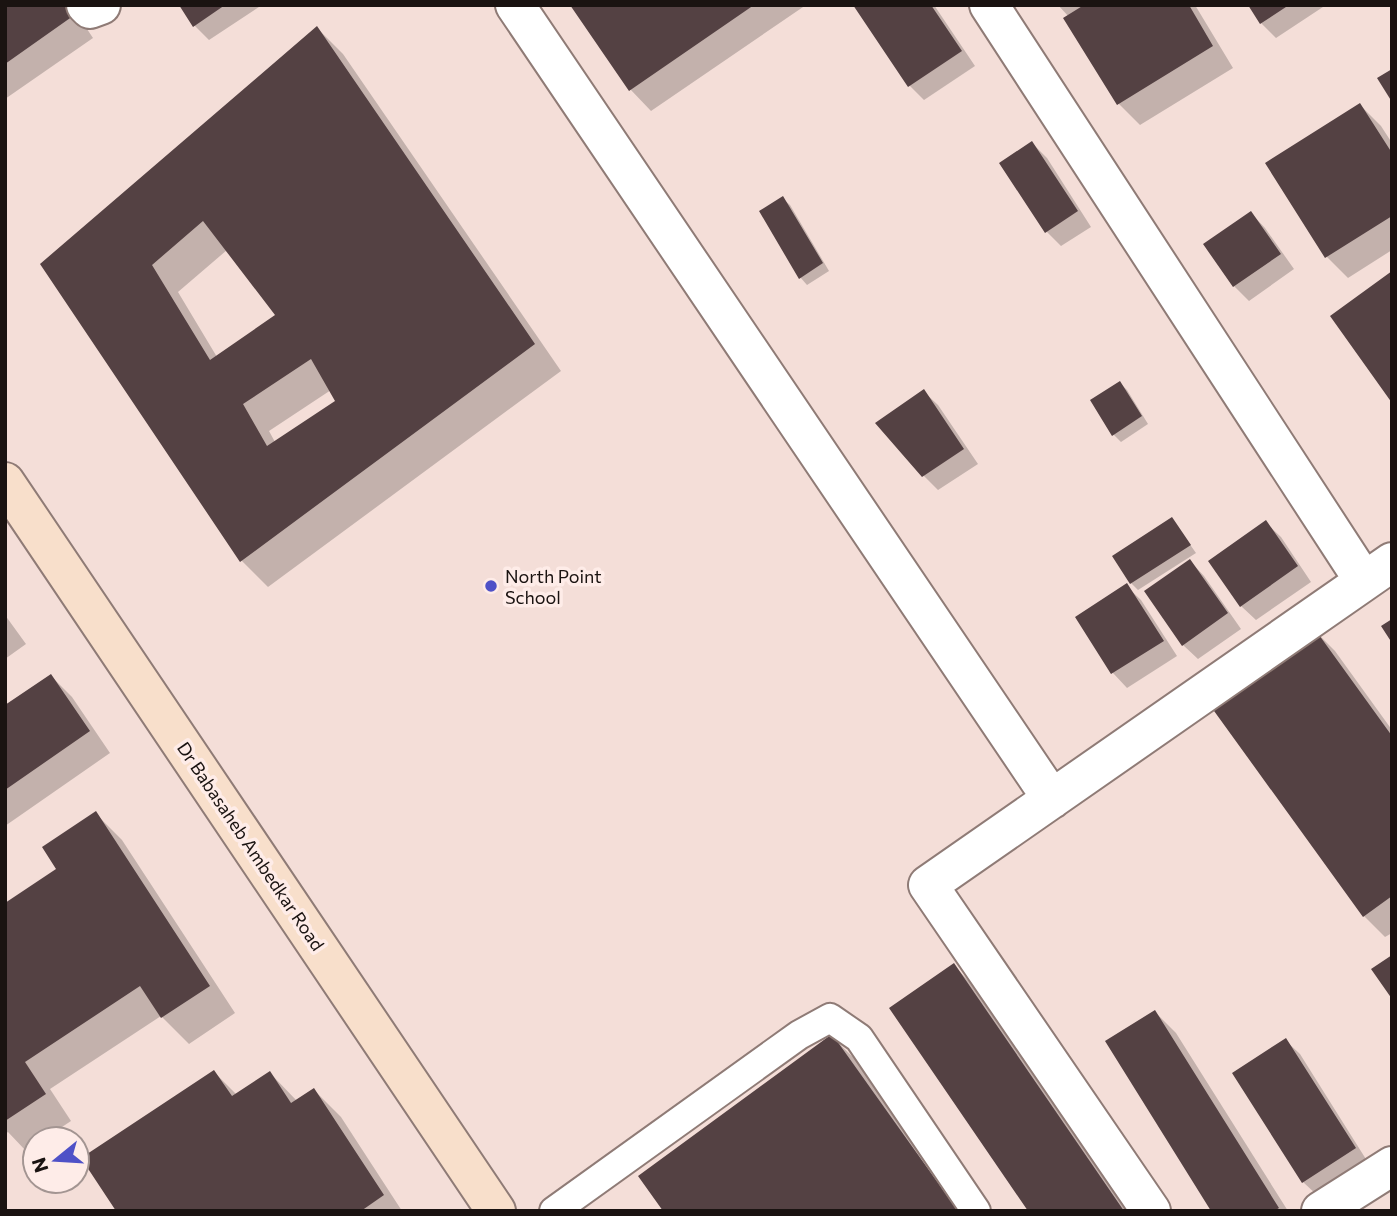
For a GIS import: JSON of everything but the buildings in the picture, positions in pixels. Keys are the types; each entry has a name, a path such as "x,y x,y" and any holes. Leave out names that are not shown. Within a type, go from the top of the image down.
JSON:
{"street":[{"path":"86,5 90,9 102,5"},
{"path":"515,5 1052,799"},
{"path":"989,5 1378,571 928,884 1151,1211"},
{"name":"Dr Babasaheb Ambedkar Road","path":"5,482 496,1211"},
{"path":"1321,1211 1392,1166"}],"lane":[{"path":"554,1211 799,1035 830,1018 859,1038 976,1211"}],"place":[{"name":"North Point School","path":"491,586"}]}
